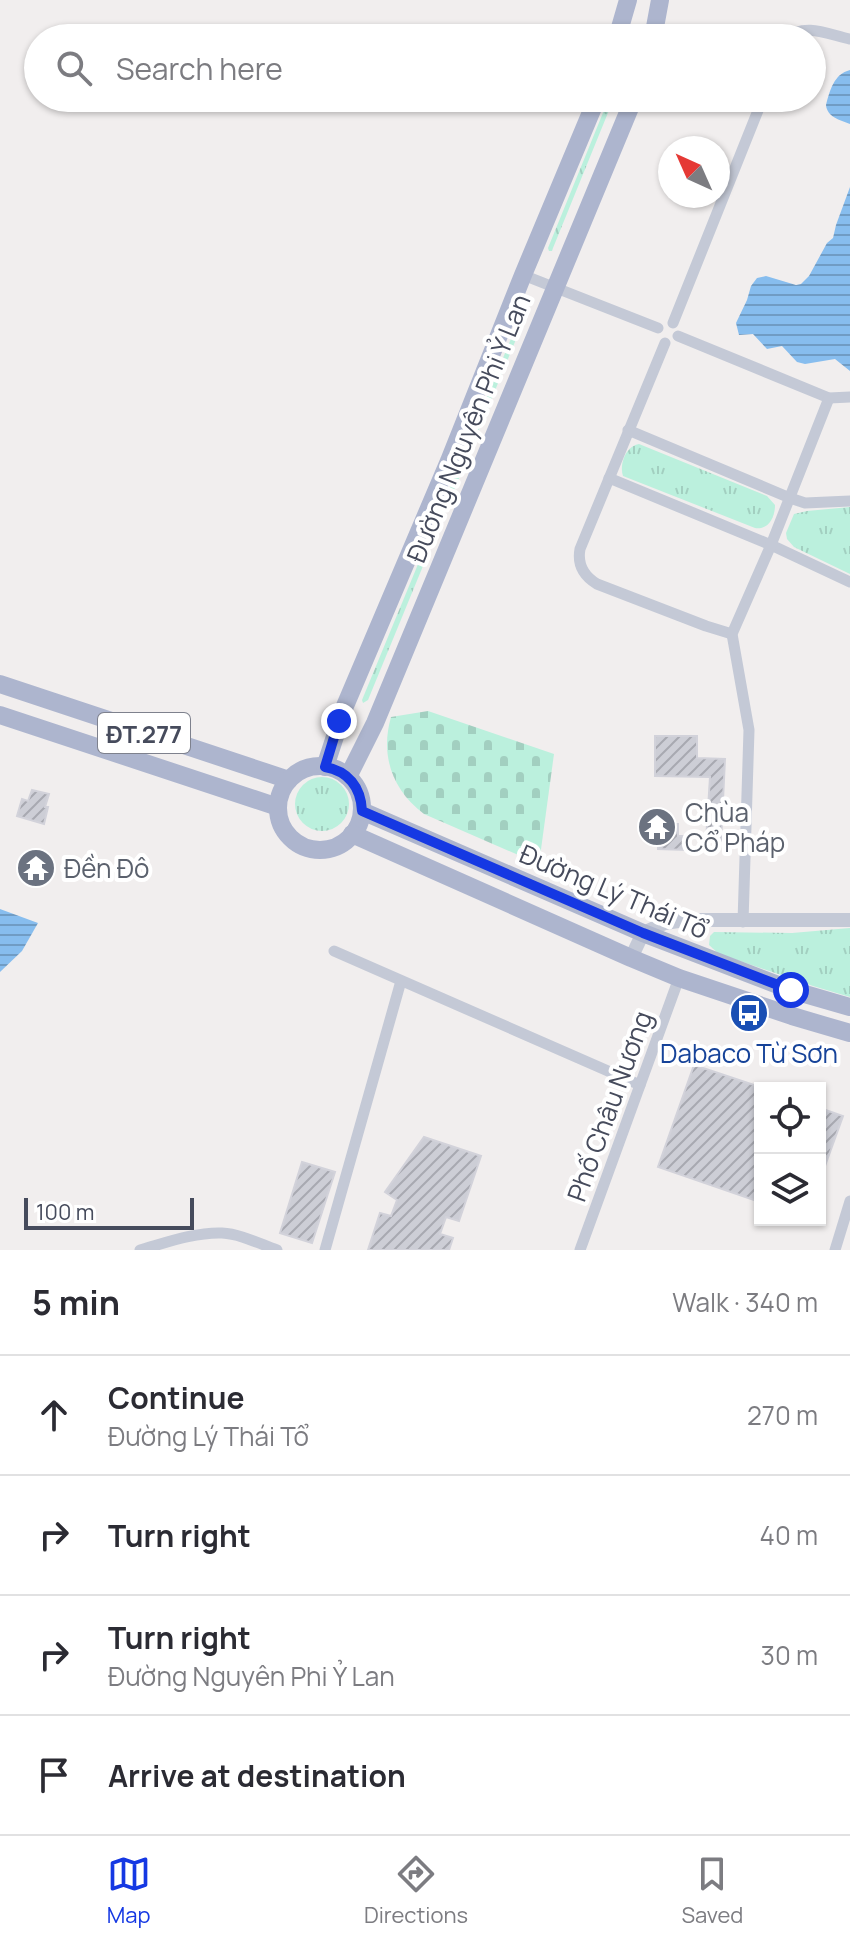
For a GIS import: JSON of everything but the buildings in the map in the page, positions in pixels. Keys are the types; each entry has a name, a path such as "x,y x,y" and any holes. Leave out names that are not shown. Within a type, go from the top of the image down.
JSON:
{"main road":[{"path":"621,24 628,0"},
{"path":"656,24 660,0"},
{"name":"Đường Nguyên Phi Ỷ Lan","path":"325,767 345,706 591,112"},
{"name":"Đường Nguyên Phi Ỷ Lan","path":"348,777 375,723 629,112"},
{"name":"ĐT.277","path":"0,684 289,780"},
{"name":"ĐT.277","path":"0,715 278,807"},
{"path":"316,766 339,771 348,777 358,790 362,811 352,834 339,845 322,850 305,847 291,838 285,831 278,807 281,793 289,780 302,770 316,766"},
{"name":"Đường Lý Thái Tổ","path":"362,811 643,933 791,990 850,1007"},
{"name":"Đường Lý Thái Tổ","path":"352,834 679,978 850,1033"}],"street":[{"path":"826,34 850,39"},
{"path":"673,323 757,112"},
{"path":"523,275 658,328"},
{"path":"663,323 673,323 678,327 678,336 672,343 665,343 657,335 658,328 663,323"},
{"path":"678,336 829,398 850,397"},
{"path":"665,343 580,549 579,562 586,576 597,584 732,634"},
{"path":"743,922 749,730 732,634 829,398"},
{"path":"628,430 805,503 850,501"},
{"path":"609,478 771,545 850,582"},
{"path":"631,958 643,933 672,921 850,920"},
{"path":"334,951 640,1085"},
{"name":"Phố Châu Nương","path":"581,1250 679,978"},
{"path":"325,1250 401,981"},
{"path":"835,1250 850,1201"},
{"path":"140,1250 187,1237 222,1233 277,1250"}],"green space":[{"path":"603,112 608,112 552,251 548,248"},
{"path":"522,312 526,315 368,700 363,703 362,700"},
{"path":"639,444 767,496 775,505 772,518 764,527 755,528 623,476 625,456 630,448"},
{"path":"850,507 850,574 794,547 787,539 786,533 794,514"},
{"path":"428,711 554,754 539,864 424,814 404,794 391,771 388,758 391,717"},
{"path":"322,777 341,785 349,804 341,823 322,831 303,823 295,804 303,785"},
{"path":"850,928 850,997 719,954 709,945 714,932 792,933"}],"water":[{"path":"850,70 850,124 831,115 826,105 836,79"},
{"path":"850,187 850,371 835,359 805,364 797,362 782,346 767,349 753,334 739,335 736,323 757,278 766,276 796,285 809,276 827,243 833,238"},
{"path":"0,909 38,923 22,951 0,972"}],"place":[{"name":"Chùa Cổ Pháp","path":"657,827"},
{"name":"Đền Đô","path":"36,868"},
{"name":"Dabaco Từ Sơn","path":"749,1013"}],"route":[{"path":"339,721 325,767 339,771 350,779 358,790 362,811 643,933 791,990"}]}
